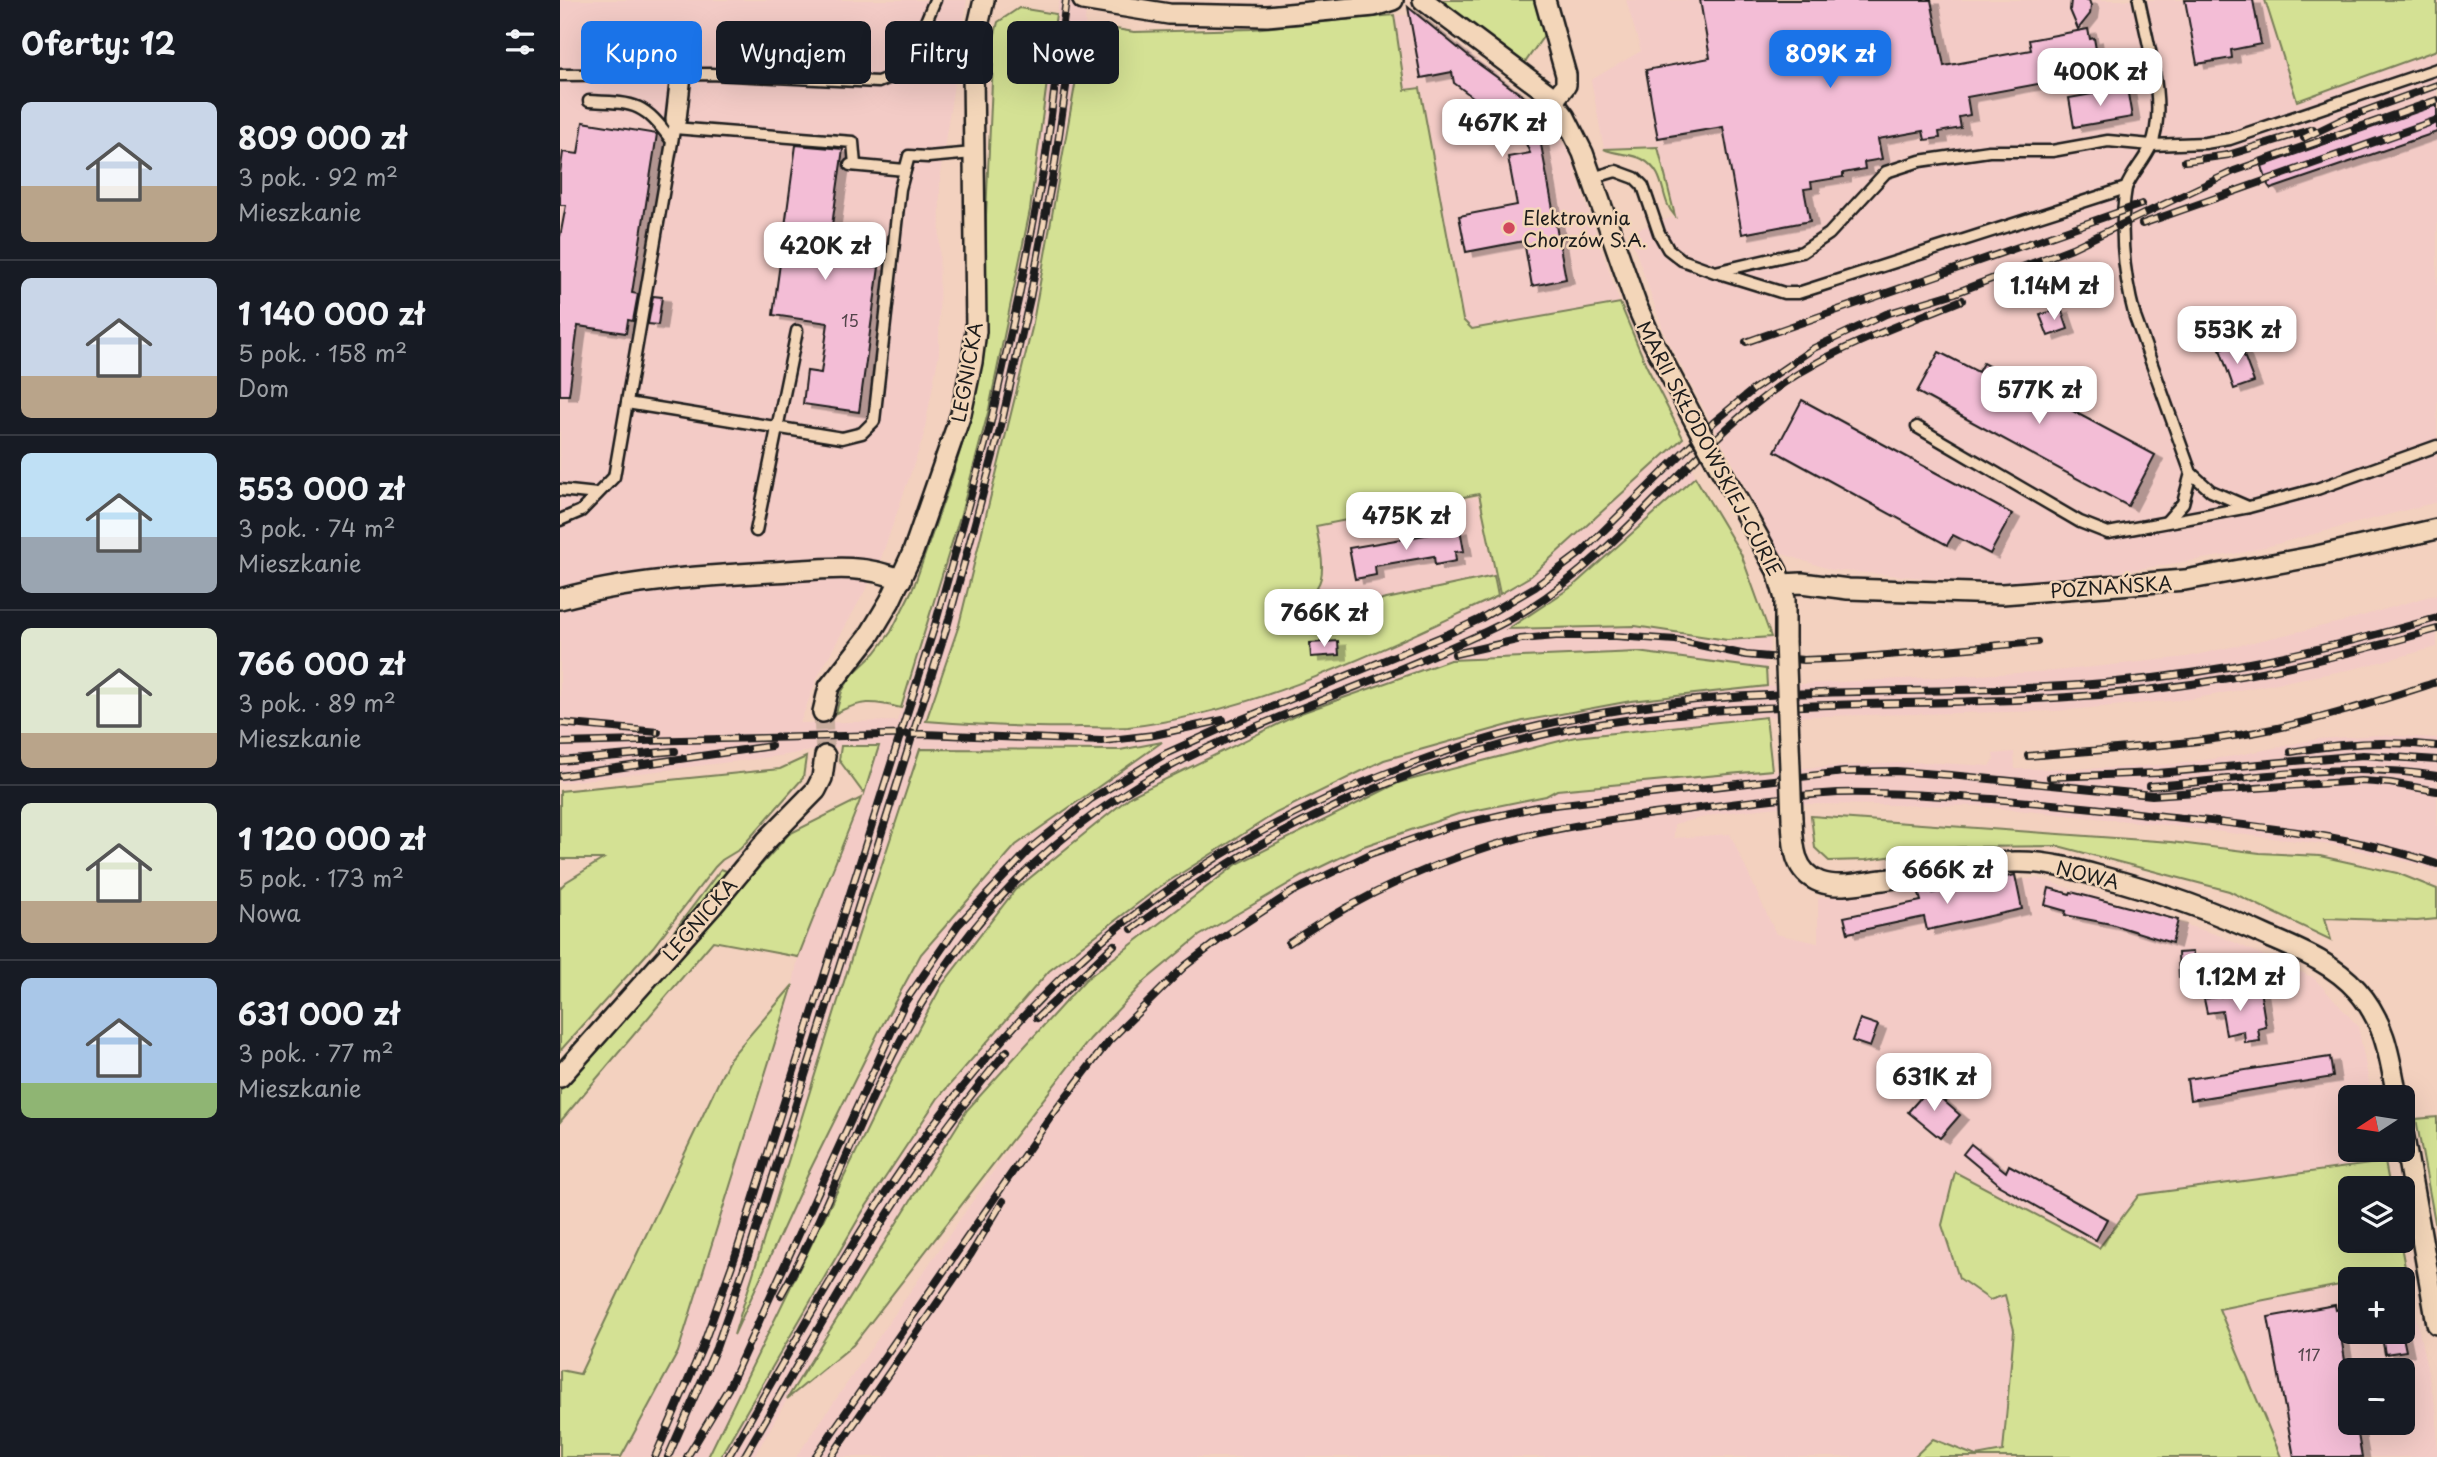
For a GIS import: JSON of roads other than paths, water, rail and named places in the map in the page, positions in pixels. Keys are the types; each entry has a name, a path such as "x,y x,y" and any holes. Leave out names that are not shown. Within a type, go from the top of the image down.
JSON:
{"street":[{"name":"LEGNICKA","path":"823,712 829,687 869,636 914,552 961,414 972,362 977,307 973,153 974,50 984,0"},
{"path":"1083,0 1127,4 1169,14 1267,16 1374,6 1393,0"},
{"name":"MARII SKŁODOWSKIEJ-CURIE","path":"1423,0 1526,76 1553,100 1575,136 1592,177 1636,304 1655,347 1777,571 1781,584"},
{"path":"1545,0 1566,75 1566,85 1553,100"},
{"path":"675,123 680,84"},
{"name":"POZNAŃSKA","path":"1781,584 2002,594 2185,580 2317,556 2437,529"},
{"path":"560,599 599,589 715,575 860,568 901,580"},
{"name":"NOWA","path":"1781,584 1785,599 1792,820 1796,857 1804,871 1822,883 1841,885 1994,863 2036,863 2067,868 2162,893 2233,920 2338,972 2357,990 2378,1020 2385,1037 2395,1085"},
{"name":"LEGNICKA","path":"560,1077 713,905 766,841 816,790 822,778 825,756"},
{"path":"2408,1162 2437,1324"}],"lane":[{"path":"702,76 878,82 905,71 935,0"},
{"path":"2139,0 2159,108 2151,145 2134,170 2126,188 2123,230 2129,295 2190,473 2211,491 2249,507"},
{"path":"1715,271 1802,252 1829,234 1885,172 1920,162 1989,151 2052,151 2108,141 2151,145 2230,139 2437,69"},
{"path":"560,75 581,75"},
{"path":"589,101 628,103 653,115 672,141"},
{"path":"560,520 581,511 614,477 675,123 853,142 852,165 905,170"},
{"path":"627,403 842,438 862,433 874,421 900,189 909,156 973,153"},
{"path":"1592,177 1616,171 1635,178 1643,186 1659,233 1668,249 1682,260 1784,293 1798,293 2126,188"},
{"path":"756,531 797,331"},
{"path":"1917,427 2080,522 2108,533 2249,507 2317,489 2437,446"},
{"path":"2164,524 2183,503 2190,473"},
{"path":"560,490 597,494"}],"tunnel":[{"path":"823,712 825,756"}],"railway":[{"path":"655,1457 702,1348 736,1254 935,625 989,430 1019,296 1045,162 1066,0"},
{"path":"668,1457 716,1348 745,1265 948,623 1000,430 1030,298 1066,84"},
{"path":"2304,138 2343,119 2437,85"},
{"path":"687,1457 728,1389 905,1002 958,925 1032,847 1091,799 1165,754 1448,634 1535,587 1582,552 1714,422 1754,389 1814,348 1886,314 1955,293 2072,248 2234,171 2437,100"},
{"path":"2142,224 2437,120"},
{"path":"2185,161 2228,155 2313,129"},
{"path":"1746,342 2142,204"},
{"path":"781,1295 796,1268 886,1069 914,1017 945,968 979,923 1016,881 1057,843 1150,778 1203,750 1452,647 1528,609 1592,561 1707,448 1767,395 1837,353 1962,300"},
{"path":"728,1457 839,1266 899,1173 964,1085 1002,1040 1085,955 1130,918 1193,873 1258,833 1327,798 1397,769 1470,744 1544,725 1620,710 1748,696 2064,686 2157,678 2278,658 2437,618"},
{"path":"1132,929 1232,861 1340,804 1453,760 1570,729 1630,719 1751,708 2103,695 2247,675 2437,629"},
{"path":"1455,654 1521,639 1556,636 1676,640 1746,655 1804,660 2037,642"},
{"path":"2028,756 2172,744 2257,732 2325,716 2437,682"},
{"path":"560,743 923,734 1102,741 1154,735 1223,720"},
{"path":"560,723 658,732"},
{"path":"2291,752 2364,743 2437,746"},
{"path":"560,776 771,746"},
{"path":"560,761 675,751"},
{"path":"2050,777 2158,773 2363,755 2437,760"},
{"path":"2150,786 2329,771 2365,770 2437,776"},
{"path":"815,1457 1052,1115 1108,1042 1185,966 1219,940 1292,892 1370,854 1448,827 1537,807 1844,772 1896,771 1950,775 2152,795 2361,781 2437,791"},
{"path":"1289,943 1345,909 1403,879 1494,845 1526,836 1621,818 1818,794 1931,795 2081,807 2232,824 2336,838 2437,864"},
{"path":"1037,1018 1114,945"},
{"path":"744,1457 835,1300 899,1197 969,1098 1007,1051"},
{"path":"831,1457 971,1254 1003,1201"}],"place":[{"name":"Elektrownia Chorzów S.A.","path":"1509,228"}]}
